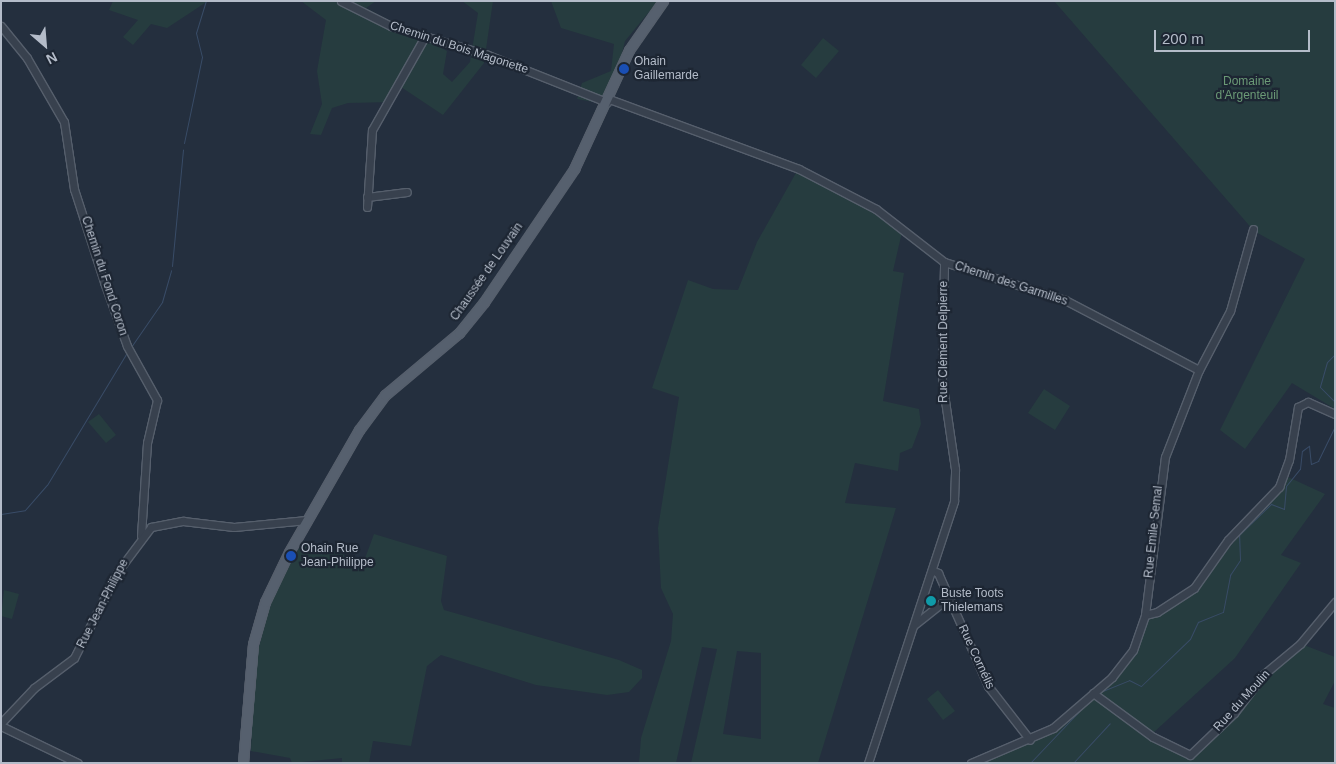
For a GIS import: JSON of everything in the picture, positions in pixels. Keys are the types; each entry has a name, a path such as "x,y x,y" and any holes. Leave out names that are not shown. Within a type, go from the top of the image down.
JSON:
{"main road":[{"name":"Chaussée de Louvain","path":"243,763 247,681 258,626 279,570 359,430 385,396 459,333 482,304 574,169 608,101 633,42 663,1"}],"street":[{"name":"Chemin du Bois Magonette","path":"341,1 424,38 488,55 608,101"},
{"name":"Chemin du Fond Coron","path":"1,26 27,58 64,122 74,189 104,282 127,346 156,400 147,443 141,536"},
{"path":"367,208 372,130 424,38"},
{"name":"Chemin des Garmilles","path":"608,101 799,169 849,193 944,262 1065,300 1199,370"},
{"path":"367,197 407,192"},
{"name":"Rue Emile Semal","path":"971,763 1030,740 1053,728 1093,693 1129,657 1145,615 1165,456 1199,370 1230,310 1253,229"},
{"name":"Rue Clément Delpierre","path":"868,763 932,570 956,486 943,404 944,262"},
{"path":"1145,615 1194,588 1228,540 1279,487 1290,460 1298,407 1308,402 1335,414"},
{"path":"141,536 156,525 183,521 234,527 307,520"},
{"name":"Rue Jean-Philippe","path":"1,724 34,688 74,658 141,536"},
{"name":"Rue Cornélis","path":"932,570 938,573 988,686 1030,740"},
{"path":"914,625 948,598"},
{"name":"Rue du Moulin","path":"1093,693 1153,737 1190,755 1234,713 1264,674 1300,644 1335,602"},
{"path":"1,724 78,763"}],"green space":[{"path":"113,1 208,1 167,28 151,24 133,45 123,37 138,20 109,10"},
{"path":"301,1 376,1 366,8 447,51 443,74 452,82 470,62 478,13 462,1 493,1 484,63 443,115 401,87 393,102 348,103 332,108 321,135 310,134 322,104 317,71 326,20"},
{"path":"551,1 658,1 625,41 610,105 577,99 582,83 611,71 614,44 561,28"},
{"name":"Domaine d'Argenteuil","path":"1054,1 1335,1 1335,409 1292,383 1245,449 1220,430 1305,259 1254,231"},
{"path":"823,38 839,51 816,78 801,65"},
{"path":"797,171 847,196 902,232 893,271 904,273 883,401 919,409 921,424 912,448 900,453 898,471 855,463 845,503 896,508 818,763 691,763 717,649 702,647 676,763 639,763 641,738 671,641 673,614 661,588 658,528 679,397 652,388 688,280 713,289 738,290 757,242","holes":["737,651 761,653 761,739 723,734"]},
{"path":"1044,389 1070,406 1055,430 1028,413"},
{"path":"99,414 116,435 106,443 88,422"},
{"path":"1288,477 1325,494 1281,555 1301,563 1235,658 1153,733 1099,693 1135,652 1147,617 1190,595"},
{"path":"374,534 447,556 441,601 444,610 619,660 642,670 642,678 629,692 607,695 536,685 441,655 427,666 411,746 373,741 369,763 342,763 342,758 292,763 290,758 251,751 254,666 272,596 303,541 364,561"},
{"path":"4,590 19,594 12,619 1,616"},
{"path":"1304,645 1335,657 1335,681 1323,704 1335,708 1335,763 980,762 1045,736 1094,697 1148,738 1187,757 1266,676"},
{"path":"938,690 955,711 943,720 927,699"}],"waterway":[{"path":"184,143 202,57 196,33 206,1"},
{"path":"172,266 183,150"},
{"path":"131,347 162,302 171,270"},
{"path":"1,514 25,510 47,485 126,354"},
{"path":"1335,354 1327,362 1320,387 1335,402"},
{"path":"1100,692 1129,680 1141,686 1190,639 1198,622 1223,612 1230,575 1240,560 1239,535 1271,504 1284,509 1286,486 1300,469 1302,451 1309,446 1311,464 1318,461 1335,426"},
{"path":"1030,763 1086,704"},
{"path":"1073,763 1110,723"}],"place":[{"name":"Ohain Gaillemarde","path":"624,69"},
{"name":"Ohain Rue Jean-Philippe","path":"291,556"},
{"name":"Buste Toots Thielemans","path":"931,601"}]}
